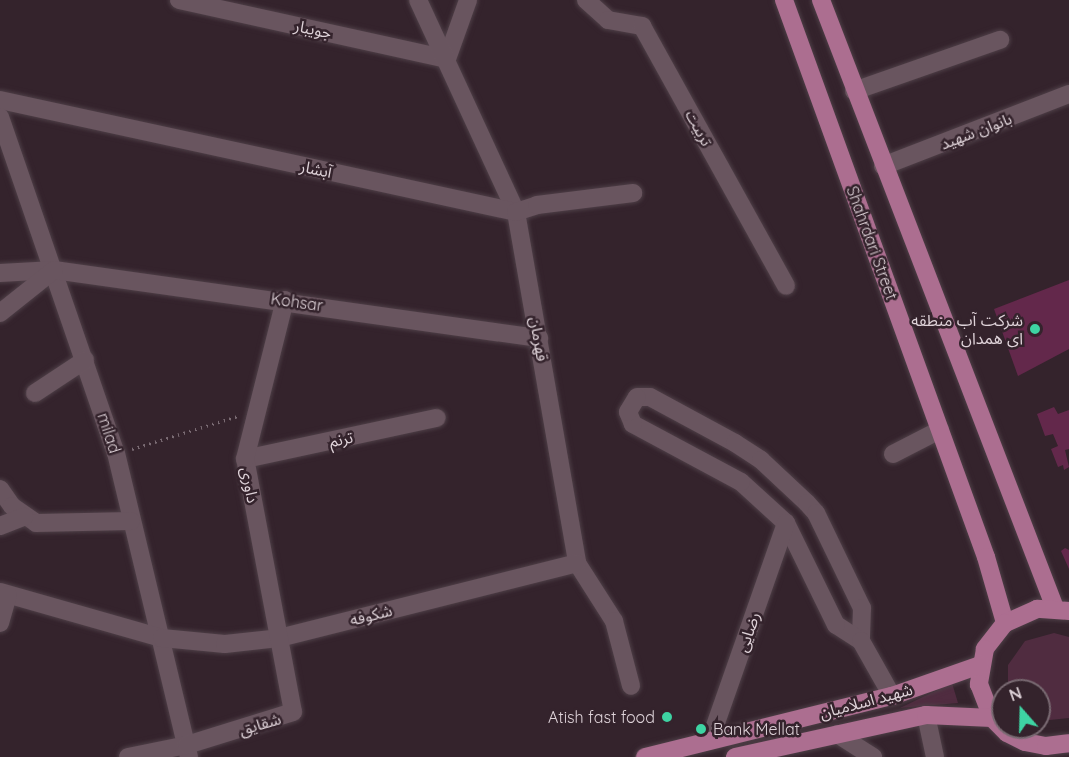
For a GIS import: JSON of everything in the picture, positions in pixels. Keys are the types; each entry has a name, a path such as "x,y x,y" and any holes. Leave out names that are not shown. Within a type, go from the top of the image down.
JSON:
{"main road":[{"name":"Shahrdari Street","path":"784,0 940,430 1005,623"},
{"path":"821,0 883,166 1062,610 1020,614 1005,623 989,642 980,665 979,684 991,715"},
{"name":"شهید اسلامیان","path":"645,757 892,696 980,665"},
{"name":"شهید اسلامیان","path":"735,757 926,715 991,718"},
{"path":"1018,739 1048,752 1069,743"}],"street":[{"name":"جویبار","path":"179,0 447,59"},
{"name":"قهرمان","path":"418,0 516,212 577,563 614,621 631,686"},
{"path":"447,59 468,0"},
{"name":"تربیت","path":"586,0 608,20 642,26 786,286"},
{"path":"854,91 1000,40"},
{"name":"بانوان شهید","path":"883,166 1069,94"},
{"name":"آبشار","path":"0,100 516,212 537,205 633,193"},
{"name":"milad","path":"0,117 6,151 54,270 116,453 188,751"},
{"path":"0,313 54,270"},
{"name":"Kohsar","path":"0,273 54,270 285,300 539,338"},
{"name":"داوری","path":"279,638 245,459 285,300"},
{"path":"35,393 85,360"},
{"path":"861,641 862,608 816,513 807,503 761,460 735,443 650,397 637,397 628,412 633,424 741,482 786,523 836,625 861,641 892,696"},
{"name":"ترنم","path":"245,459 437,418"},
{"path":"893,454 940,430"},
{"path":"0,489 24,517 36,523 131,521"},
{"path":"0,526 24,517"},
{"name":"رضایی","path":"710,740 786,523"},
{"name":"شکوفه","path":"4,593 162,638 225,644 279,638 577,563"},
{"path":"0,623 4,593"},
{"name":"شقایق","path":"188,751 293,712 279,638"},
{"path":"926,715 935,757"},
{"path":"837,734 873,757"},
{"path":"128,757 188,751"}],"path":[{"path":"116,453 258,409"}],"shaded area":[{"path":"1054,633 1069,637 1069,718 1051,720 1051,679 1008,679 1008,665 1025,641"},
{"path":"952,683 958,703 900,708"}],"building":[{"name":"شرکت آب منطقه ای همدان","path":"1069,280 1069,349 1018,376 994,309"},
{"path":"1054,407 1058,414 1069,410 1069,449 1065,450 1069,467 1064,470 1063,465 1058,467 1051,449 1058,446 1053,434 1045,436 1037,414"},
{"path":"1065,548 1069,550 1069,569 1061,551"}],"place":[{"name":"شرکت آب منطقه ای همدان","path":"1035,329"},
{"name":"Atish fast food","path":"667,717"},
{"name":"Bank Mellat","path":"701,729"}]}
